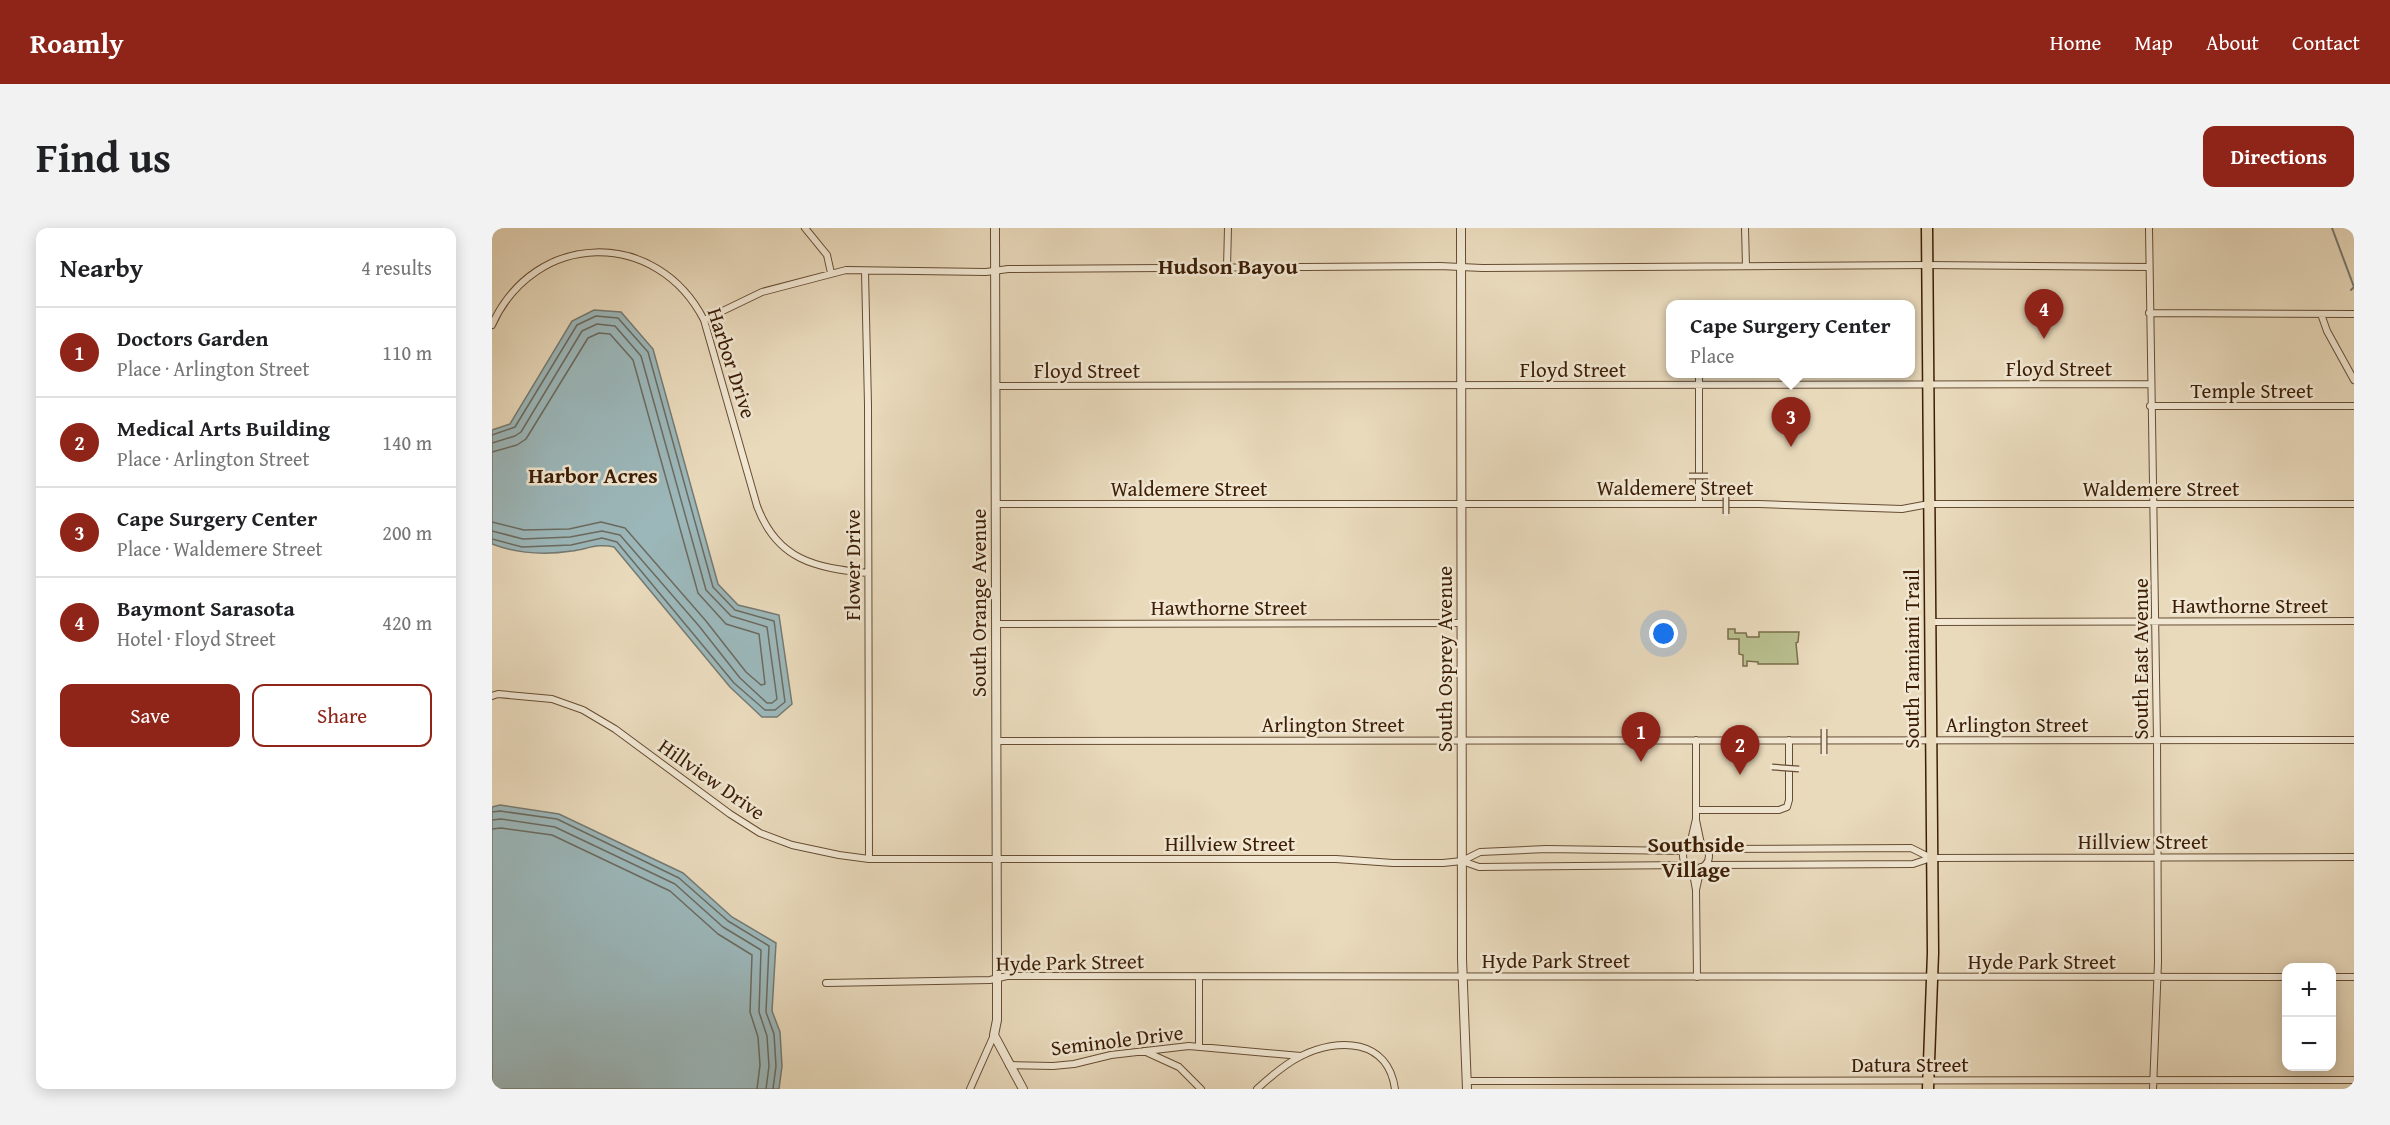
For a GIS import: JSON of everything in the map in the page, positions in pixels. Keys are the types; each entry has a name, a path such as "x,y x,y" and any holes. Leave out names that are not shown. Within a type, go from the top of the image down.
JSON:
{"main road":[{"name":"South Tamiami Trail","path":"1927,228 1933,978 1928,1085"}],"street":[{"path":"805,228 824,249 831,273"},
{"name":"South Orange Avenue","path":"994,1035 997,1020 998,979 995,228"},
{"path":"1227,267 1228,228"},
{"name":"South Osprey Avenue","path":"1461,228 1462,976 1467,1085"},
{"path":"1745,228 1746,266"},
{"name":"South East Avenue","path":"2149,228 2157,740 2157,978 2153,1089"},
{"name":"Harbor Drive","path":"492,324 506,298 535,272 560,258 603,250 629,255 664,272 692,298 704,320 757,506 768,531 785,549 806,562 837,570 868,573"},
{"path":"704,320 762,292 846,270 1927,265 2148,267"},
{"name":"Flower Drive","path":"865,271 868,416 869,859"},
{"path":"2149,314 2354,314"},
{"path":"2321,314 2327,331 2354,380"},
{"path":"1699,378 1699,503"},
{"name":"Floyd Street","path":"996,386 2150,384"},
{"name":"Temple Street","path":"2150,406 2354,406"},
{"path":"1689,476 1708,476"},
{"path":"1726,484 1726,514"},
{"name":"Waldemere Street","path":"996,504 1699,503 1866,509 1902,509 1929,504 2354,504"},
{"name":"Hawthorne Street","path":"1930,622 2354,621"},
{"name":"Hawthorne Street","path":"997,624 1461,623"},
{"path":"492,689 495,695"},
{"name":"Hillview Drive","path":"495,695 552,699 590,713 739,820 768,837 792,845 869,859 997,859"},
{"path":"1824,729 1824,754"},
{"path":"1696,740 1696,819 1690,845 1684,851 1683,856 1690,866 1696,890 1697,976"},
{"path":"1696,810 1783,809 1788,804 1789,740"},
{"name":"Arlington Street","path":"997,741 2354,740"},
{"path":"1772,767 1798,769"},
{"path":"1696,819 1709,857 1703,866 1696,890"},
{"path":"1690,845 1704,846"},
{"name":"Hillview Street","path":"1704,846 1911,848 1931,858"},
{"name":"Hillview Street","path":"997,859 1336,859 1393,863 1443,863 1462,861 1480,852 1546,849 1684,851"},
{"name":"Hillview Street","path":"1703,866 1913,864 1931,858 2354,857"},
{"name":"Hillview Street","path":"1462,861 1479,867 1690,866"},
{"path":"1690,866 1703,866"},
{"name":"Hyde Park Street","path":"826,983 998,979 1006,976 2282,977"},
{"path":"1198,1046 1199,977"},
{"path":"2336,977 2354,977"},
{"path":"994,1035 1023,1089"},
{"path":"970,1089 994,1035"},
{"path":"1257,1089 1301,1056 1319,1049 1346,1044 1372,1050 1381,1056 1389,1068 1395,1089"},
{"name":"Seminole Drive","path":"1010,1065 1074,1064 1111,1055 1167,1047 1198,1046 1301,1056"},
{"path":"1144,1051 1179,1068 1201,1089"},
{"name":"Datura Street","path":"1467,1085 1928,1085 2153,1080 2354,1080"}],"green space":[{"path":"1728,629 1735,629 1735,633 1746,633 1747,637 1759,637 1759,632 1799,632 1796,643 1798,664 1758,664 1758,662 1747,661 1747,666 1743,666 1743,655 1739,654 1739,639 1728,639"}],"water":[{"path":"594,310 621,312 653,349 718,584 738,605 779,615 792,704 777,717 762,717 730,687 614,547 598,546 542,553 522,552 492,544 492,430 510,424 572,321"},
{"path":"500,805 559,814 683,873 732,917 776,943 772,1011 780,1032 782,1066 779,1089 492,1089 492,807"}],"waterway":[{"path":"2332,228 2354,287 2351,290"}],"place":[{"name":"Baymont Sarasota","path":"2044,339"},
{"name":"Cape Surgery Center","path":"1791,447"},
{"name":"Doctors Garden","path":"1641,762"},
{"name":"Medical Arts Building","path":"1740,775"}],"district":[{"name":"Hudson Bayou","path":"1228,266"},
{"name":"Harbor Acres","path":"593,475"},
{"name":"Southside Village","path":"1696,856"}]}
